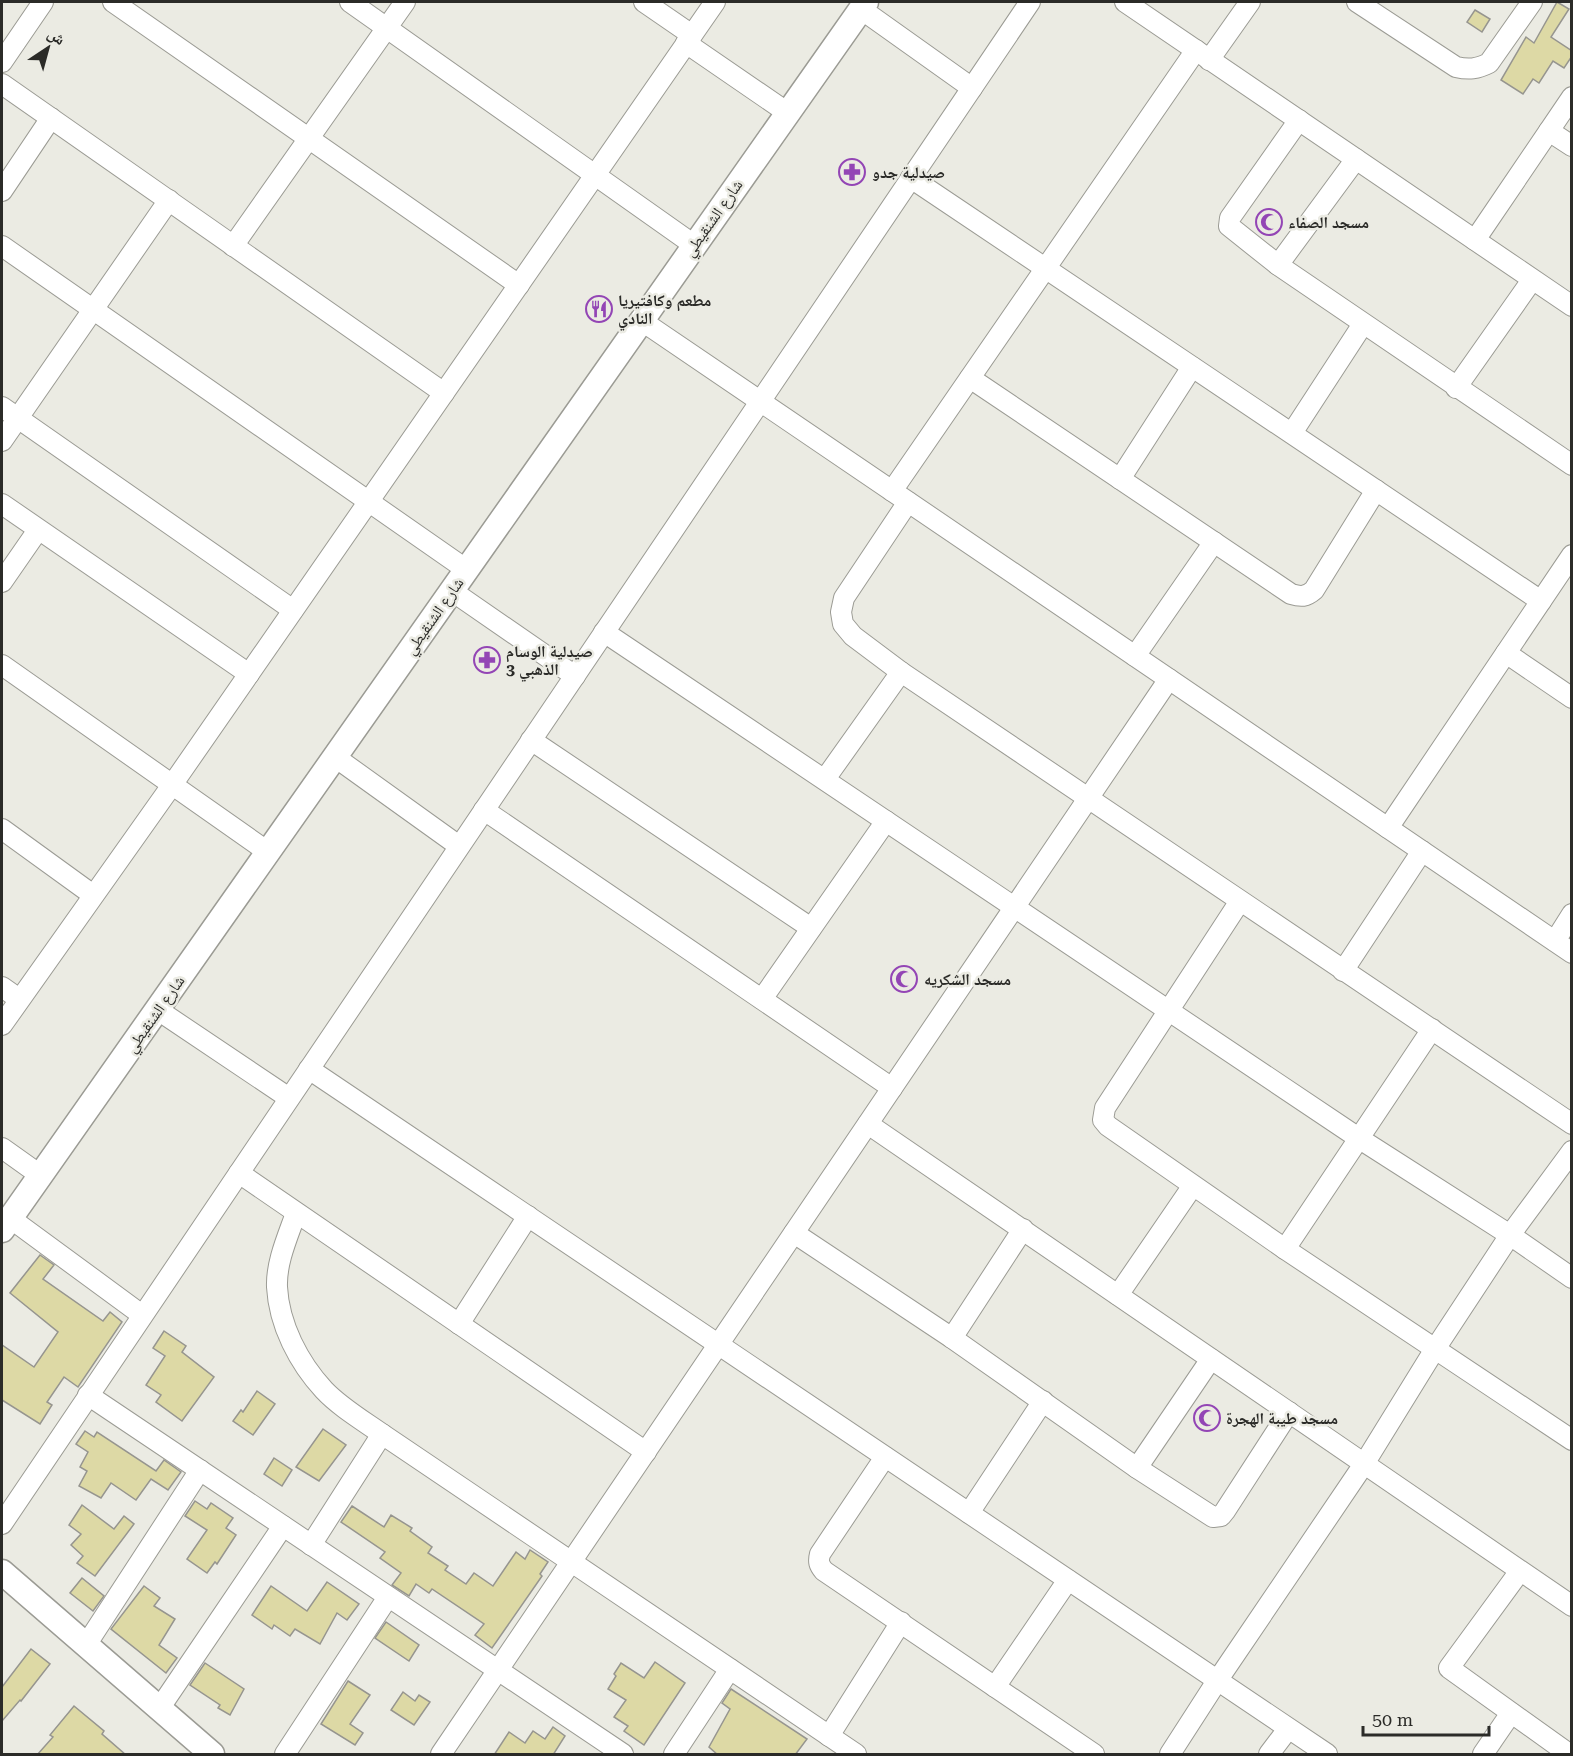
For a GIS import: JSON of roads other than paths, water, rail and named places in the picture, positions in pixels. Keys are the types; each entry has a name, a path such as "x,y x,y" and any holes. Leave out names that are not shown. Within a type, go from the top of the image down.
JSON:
{"street":[{"path":"2,62 43,2"},
{"path":"113,2 519,285"},
{"path":"350,2 694,245"},
{"path":"233,246 405,2"},
{"path":"644,2 689,39 788,113"},
{"path":"2,1024 249,674 715,2"},
{"path":"2,1524 1030,2"},
{"path":"1125,2 1572,306"},
{"path":"1250,2 1202,55 1046,268 969,378 844,598 841,612 843,624 853,636 901,672 1572,1124"},
{"path":"1357,2 1456,67 1468,70 1478,69 1489,63 1532,2"},
{"path":"863,5 972,88"},
{"name":"شارع الشنقيطي","path":"6,1224 863,5"},
{"path":"2,84 444,393"},
{"path":"1474,240 1572,98"},
{"path":"2,191 51,118"},
{"path":"1299,120 1228,222 1232,230 1363,324 1572,465"},
{"path":"1549,131 1572,146"},
{"path":"1278,265 1356,159"},
{"path":"911,178 1541,601"},
{"path":"2,441 9,412 93,310 169,200"},
{"path":"2,246 467,570"},
{"path":"1456,388 1532,280"},
{"path":"642,321 1572,953"},
{"path":"1292,433 1363,324"},
{"path":"1120,479 1192,367"},
{"path":"969,378 1291,594 1307,597 1314,590 1376,490"},
{"path":"9,412 293,610"},
{"path":"2,504 249,674"},
{"path":"2,582 38,530"},
{"path":"1135,656 1214,542"},
{"path":"1388,828 1572,555"},
{"path":"452,591 575,676"},
{"path":"604,632 1360,1139 1510,1235 1572,1278"},
{"path":"1506,653 1572,698"},
{"path":"2,665 268,852"},
{"path":"825,779 901,672"},
{"path":"441,1755 1169,679"},
{"path":"531,740 811,928"},
{"path":"335,757 459,846"},
{"path":"484,810 892,1088"},
{"path":"762,999 886,821"},
{"path":"2,829 93,895"},
{"path":"1343,971 1422,851"},
{"path":"1240,901 1105,1108 1103,1120 1192,1187 1572,1440"},
{"path":"1555,941 1572,915"},
{"path":"2,987 19,999"},
{"path":"158,1010 289,1098"},
{"path":"1285,1249 1432,1029"},
{"path":"309,1069 1327,1755"},
{"path":"867,1124 1572,1606"},
{"path":"2,1148 40,1174"},
{"path":"1170,1755 1217,1681 1364,1464 1435,1349 1510,1235 1572,1151"},
{"path":"238,1173 646,1452"},
{"path":"1118,1295 1192,1187"},
{"path":"296,1213 280,1258 277,1287 284,1323 293,1346 324,1390 344,1408 856,1755"},
{"path":"459,1324 528,1216"},
{"path":"6,1224 142,1315"},
{"path":"952,1338 1023,1229"},
{"path":"794,1233 952,1338 1137,1468 1208,1514 1221,1516 1289,1412"},
{"path":"1137,1468 1211,1359"},
{"path":"88,1395 623,1755"},
{"path":"969,1513 1043,1401"},
{"path":"311,1545 382,1434"},
{"path":"885,1457 820,1554 818,1560 824,1571 1094,1755"},
{"path":"86,1645 200,1470"},
{"path":"159,1709 282,1526"},
{"path":"1520,1570 1449,1666 1451,1670 1569,1755"},
{"path":"2,1572 212,1755"},
{"path":"995,1687 1068,1581"},
{"path":"285,1755 388,1597"},
{"path":"829,1736 901,1622"},
{"path":"674,1755 730,1669"},
{"path":"1483,1755 1510,1713"},
{"path":"1269,1755 1288,1729"}],"place":[{"name":"صيدلية جدو","path":"852,172"},
{"name":"مسجد الصفاء","path":"1269,222"},
{"name":"مطعم وكافتيريا النادي","path":"599,309"},
{"name":"صيدلية الوسام الذهبي 3","path":"487,660"},
{"name":"مسجد الشكريه","path":"904,979"},
{"name":"مسجد طيبة الهجرة","path":"1207,1418"}]}
